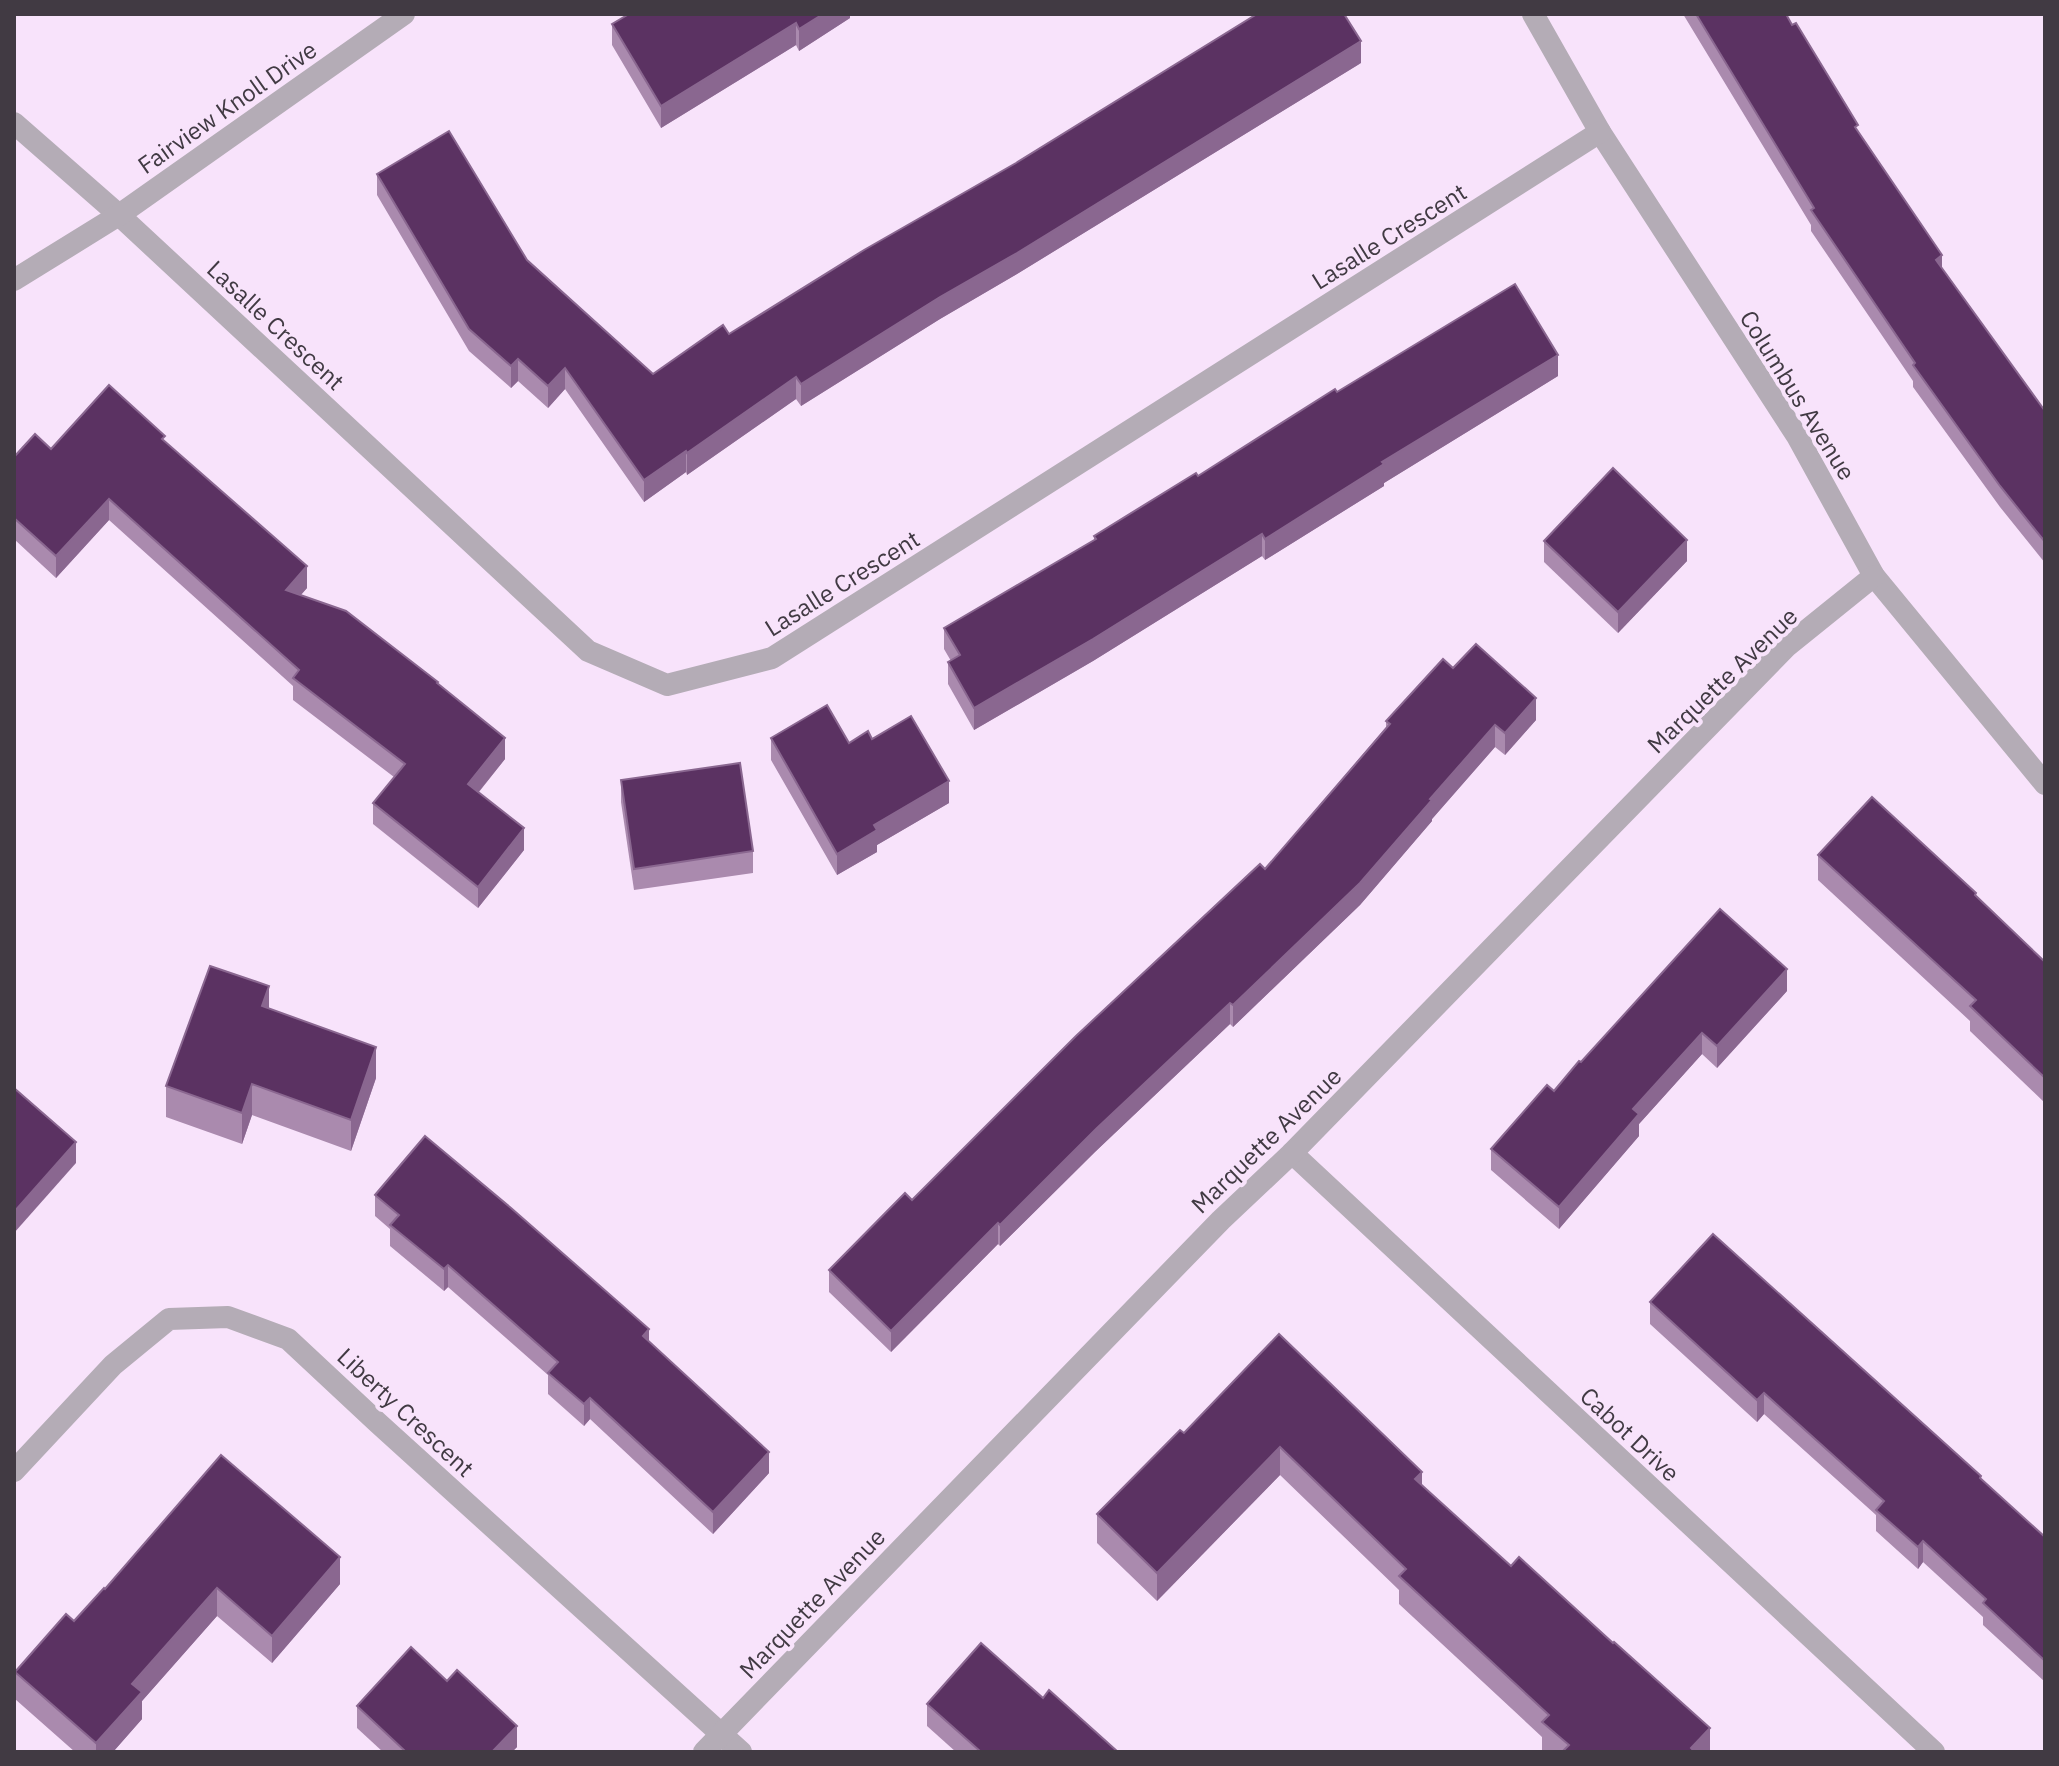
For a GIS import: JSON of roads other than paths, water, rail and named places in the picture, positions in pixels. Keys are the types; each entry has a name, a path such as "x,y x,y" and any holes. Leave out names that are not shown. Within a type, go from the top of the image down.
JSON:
{"street":[{"name":"Fairview Knoll Drive","path":"14,280 119,215 404,14"},
{"name":"Columbus Avenue","path":"1533,14 1600,132 1797,436 1874,576 2045,784"},
{"name":"Lasalle Crescent","path":"14,123 119,215 588,651 667,685 772,658 1600,132"},
{"name":"Marquette Avenue","path":"704,1752 1221,1220 1292,1153 1786,647 1874,576"},
{"name":"Cabot Drive","path":"1292,1153 1934,1752"},
{"name":"Liberty Crescent","path":"14,1471 113,1365 169,1319 228,1317 288,1339 741,1752"}]}
